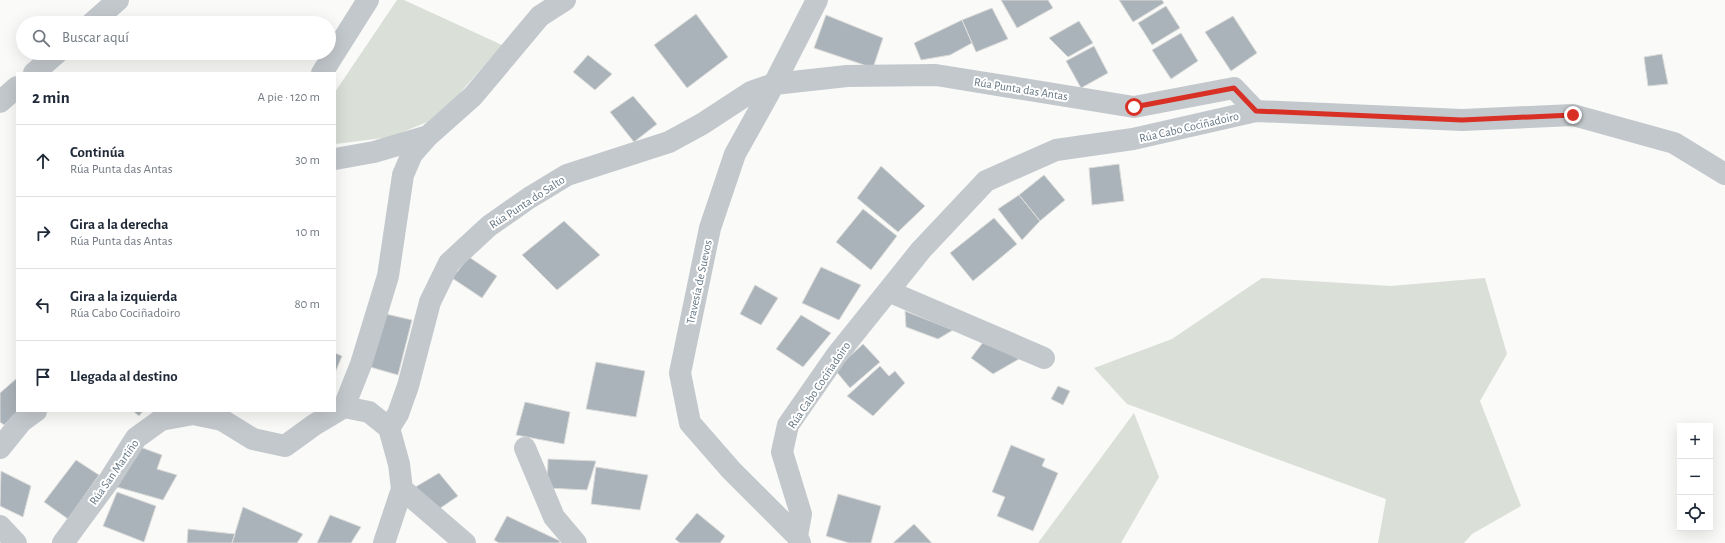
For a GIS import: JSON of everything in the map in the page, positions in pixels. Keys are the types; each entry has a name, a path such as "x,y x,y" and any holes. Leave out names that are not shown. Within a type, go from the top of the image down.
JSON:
{"street":[{"path":"100,16 118,0"},
{"path":"336,51 368,0"},
{"path":"384,543 402,490 399,464 389,428 369,412 344,407 361,364 388,276 403,174 412,154 428,136 473,96 540,16 565,0"},
{"name":"Travesía de Suevos","path":"799,540 731,470 690,423 680,373 712,221 734,154 774,84 817,0"},
{"path":"35,72 49,60"},
{"path":"323,72 330,60"},
{"name":"Rúa Punta das Antas","path":"774,84 847,76 936,76 1134,107 1234,88 1256,111"},
{"name":"Rúa Punta do Salto","path":"389,428 398,414 408,386 430,302 449,263 488,226 529,198 567,175 669,142 702,124 751,92 774,84"},
{"path":"0,102 16,89"},
{"name":"Rúa Cabo Cociñadoiro","path":"799,540 801,514 782,452 788,425 836,356 921,250 986,181 1056,150 1133,139 1256,111 1462,120 1573,115 1674,143 1725,174"},
{"path":"336,159 374,152 428,136"},
{"path":"888,291 1044,358"},
{"name":"Rúa San Martiño","path":"336,412 344,407"},
{"path":"0,448 21,422 35,412"},
{"name":"Rúa San Martiño","path":"63,543 110,479 136,438 161,420 193,414 222,420 253,439 285,446 314,425 336,412"},
{"path":"525,448 554,517 576,543"},
{"path":"402,490 465,543"},
{"path":"0,526 16,543"}],"shaded area":[{"path":"397,0 404,0 502,45 459,94 427,122 391,137 336,144 336,91"},
{"path":"1262,278 1391,286 1485,278 1507,354 1480,401 1521,506 1472,534 1464,543 1378,543 1386,499 1127,404 1094,368 1172,339"},
{"path":"1134,413 1159,477 1121,543 1038,543"}],"building":[{"path":"1001,0 1048,0 1053,8 1017,28"},
{"path":"1119,0 1162,0 1164,3 1133,22"},
{"path":"1166,6 1180,28 1152,45 1138,23"},
{"path":"992,8 1008,39 976,52 962,20"},
{"path":"696,14 728,57 687,88 654,45"},
{"path":"826,15 883,38 873,68 814,48"},
{"path":"1233,16 1257,53 1231,71 1205,32"},
{"path":"962,20 972,43 950,55 921,60 914,43"},
{"path":"1079,21 1093,43 1068,57 1049,38"},
{"path":"1181,33 1198,61 1171,79 1152,50"},
{"path":"1094,46 1108,73 1081,88 1066,61"},
{"path":"1662,54 1668,84 1648,86 1644,57"},
{"path":"588,55 612,74 595,90 573,72"},
{"path":"633,96 657,124 634,142 610,112"},
{"path":"1119,164 1124,201 1092,205 1089,168"},
{"path":"881,166 925,206 898,232 857,198"},
{"path":"1044,175 1065,200 1040,221 1019,195"},
{"path":"1019,195 1040,221 1022,240 998,209"},
{"path":"863,209 897,236 871,270 836,242"},
{"path":"994,218 1017,244 973,281 950,253"},
{"path":"564,221 600,255 557,290 522,255"},
{"path":"469,257 497,276 482,298 452,278"},
{"path":"821,267 861,285 839,320 802,303"},
{"path":"755,285 778,298 761,325 740,314"},
{"path":"905,311 953,330 938,339 906,327"},
{"path":"386,314 412,320 398,375 370,367"},
{"path":"801,315 831,333 803,367 776,349"},
{"path":"984,341 1019,359 993,374 971,358"},
{"path":"863,344 880,362 850,388 835,370"},
{"path":"336,353 342,356 336,371"},
{"path":"596,362 645,371 636,417 586,409"},
{"path":"880,366 889,376 895,371 905,383 873,416 847,396"},
{"path":"16,379 16,412 18,412 4,425 0,422 0,393"},
{"path":"1058,386 1070,391 1063,405 1051,399"},
{"path":"525,402 570,412 564,444 516,435"},
{"path":"134,412 142,412 139,416"},
{"path":"1011,445 1045,459 1042,466 1058,473 1033,531 997,516 1005,497 992,492"},
{"path":"140,447 162,455 157,469 177,475 163,500 117,487"},
{"path":"548,459 596,461 587,490 547,488"},
{"path":"76,460 99,475 68,519 44,502"},
{"path":"596,467 648,475 640,510 591,504"},
{"path":"1,471 31,486 23,517 0,506"},
{"path":"439,473 458,496 439,509 412,489"},
{"path":"117,492 156,506 144,542 103,526"},
{"path":"838,494 881,506 871,543 849,543 826,536"},
{"path":"243,507 303,534 297,543 232,543"},
{"path":"697,513 725,536 720,543 680,543 675,539"},
{"path":"330,515 361,527 351,543 317,543"},
{"path":"507,516 560,541 559,543 499,543 494,540"},
{"path":"914,524 932,543 893,543"},
{"path":"188,529 235,534 232,543 187,543"}],"route":[{"path":"1134,107 1234,88 1256,111 1462,120 1573,115"}]}
